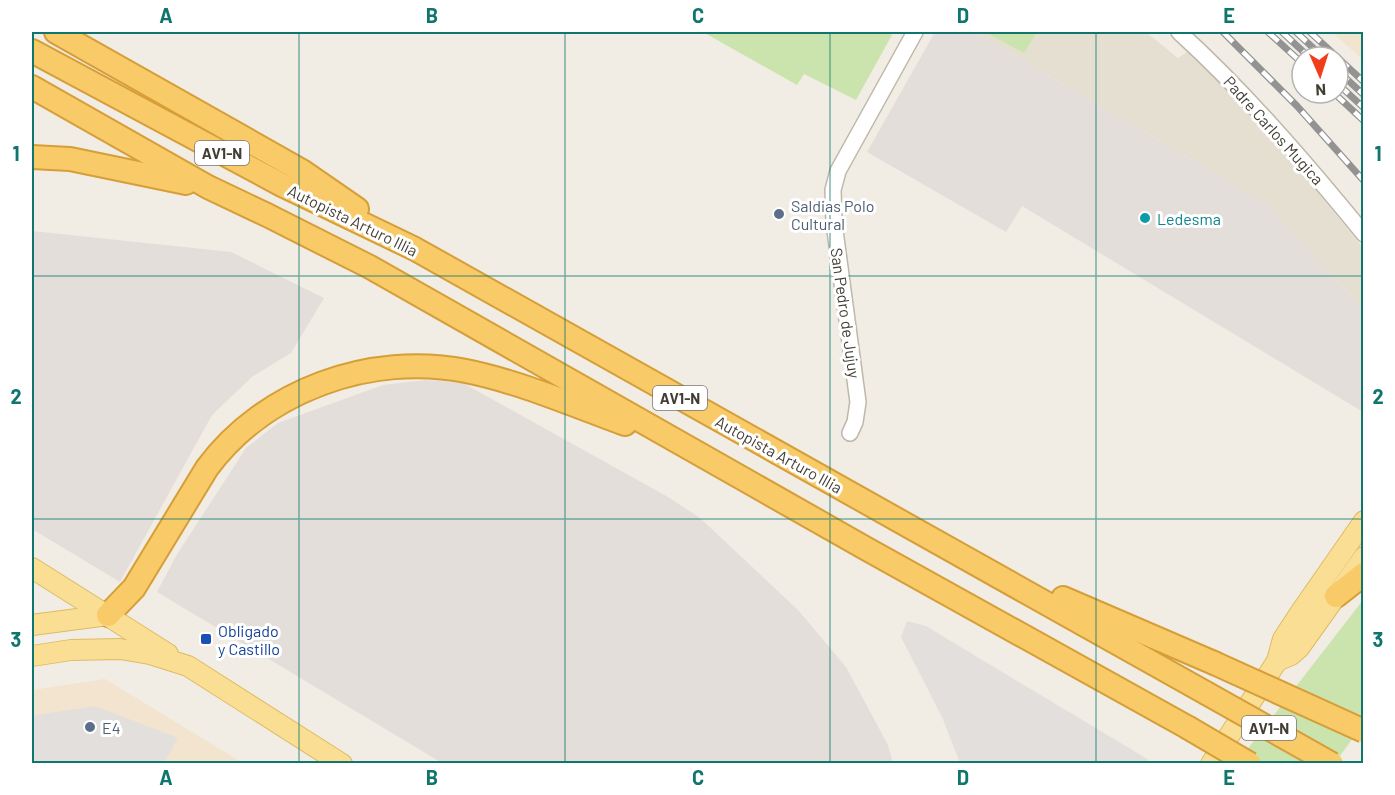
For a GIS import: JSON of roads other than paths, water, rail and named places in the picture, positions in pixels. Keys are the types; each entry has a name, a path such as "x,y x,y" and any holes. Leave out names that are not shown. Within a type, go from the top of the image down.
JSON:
{"highway":[{"path":"56,32 302,171 415,249"},
{"name":"Autopista Arturo Illia","path":"32,51 282,185 415,249 1332,764"},
{"name":"Autopista Arturo Illia","path":"32,87 208,187 370,267 1250,764"},
{"path":"32,157 70,159 208,187"},
{"path":"108,615 134,588 207,468 233,437 274,406 307,389 339,378 375,370 409,366 463,370 519,386 678,442"},
{"path":"946,547 1214,663 1364,731"},
{"path":"1336,596 1364,574"}],"main road":[{"path":"1211,764 1277,661 1283,639 1364,521"},
{"path":"1277,661 1291,655 1299,648 1364,557"},
{"path":"32,568 342,764"},
{"path":"32,625 108,615"},
{"path":"32,656 71,650 120,649 150,654 188,666"}],"street":[{"name":"San Pedro de Jujuy","path":"850,433 856,418 858,402 834,223 835,180 915,32"},
{"name":"Padre Carlos Mugica","path":"1179,32 1247,99 1364,234"}],"railway":[{"path":"1223,32 1297,106 1364,181"},
{"path":"1268,32 1290,52"},
{"path":"1282,32 1296,45"},
{"path":"1296,32 1310,45"},
{"path":"1310,32 1324,45"},
{"path":"1350,69 1364,82"},
{"path":"1350,82 1364,95"},
{"path":"1350,95 1364,108"},
{"path":"1347,105 1364,121"}],"place":[{"name":"Saldias Polo Cultural","path":"779,214"},
{"name":"Ledesma","path":"1145,218"},
{"name":"Obligado y Castillo","path":"206,639"},
{"name":"E4","path":"90,727"}]}
